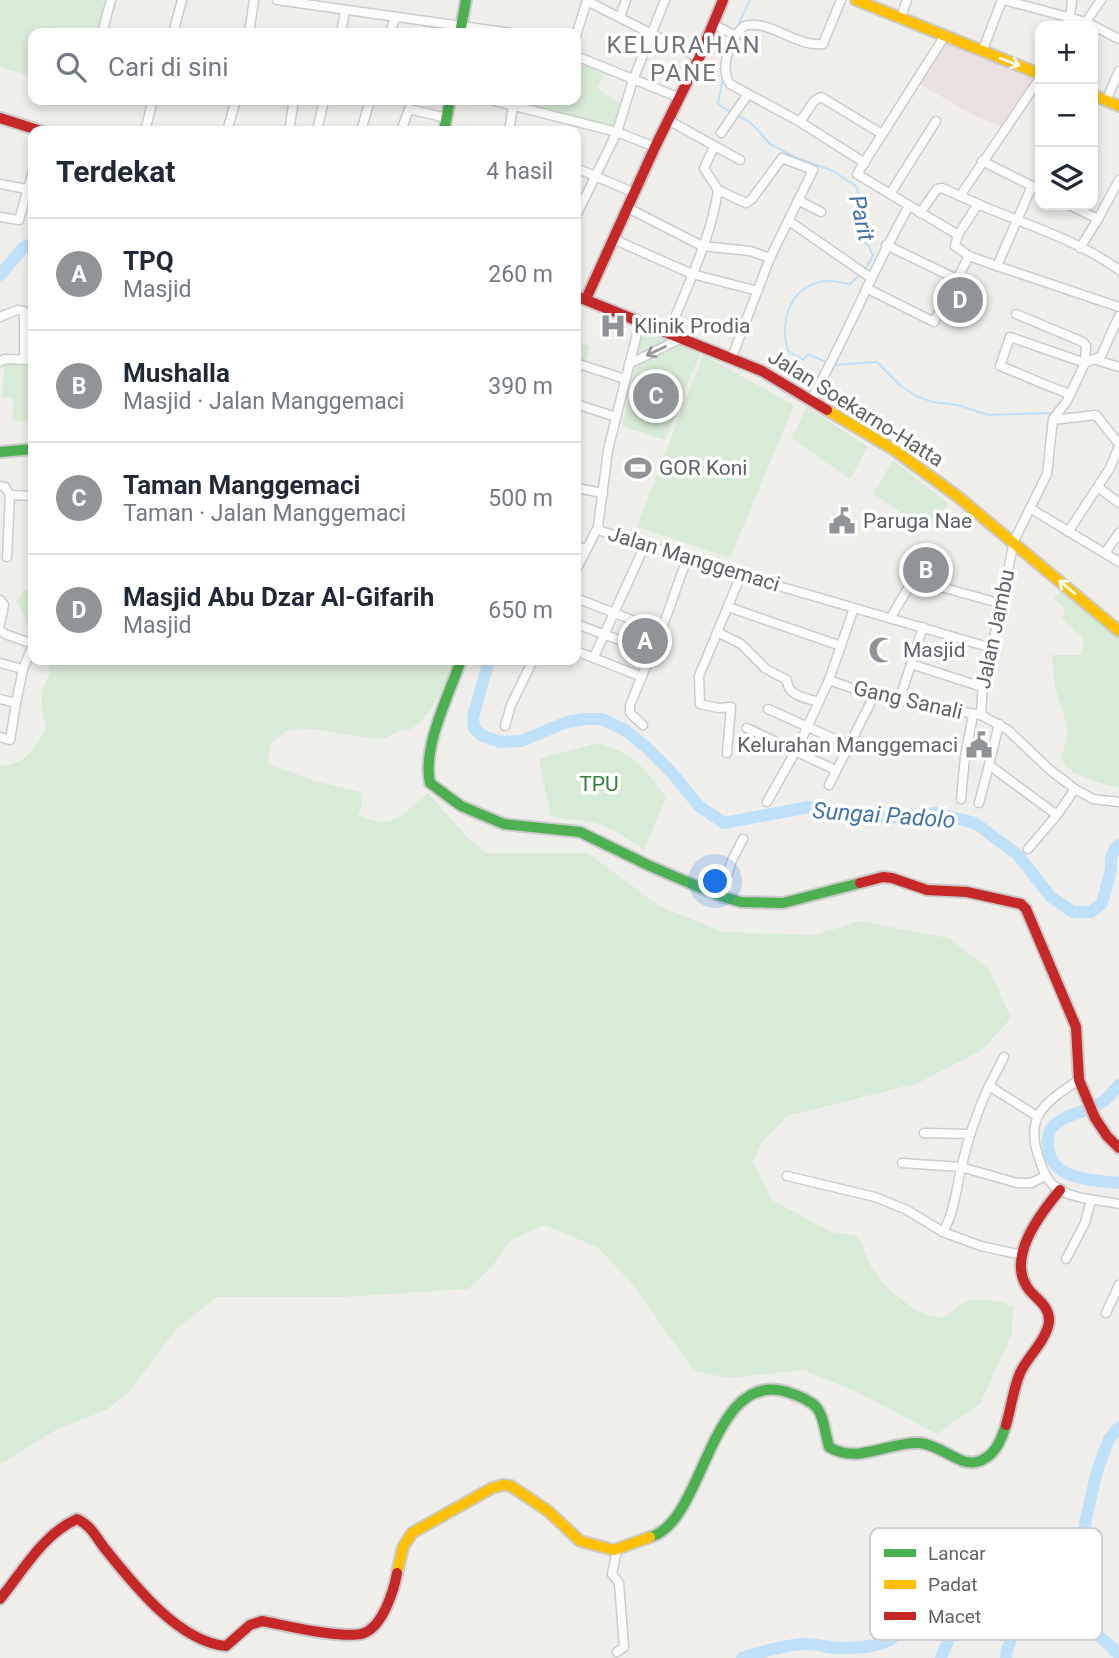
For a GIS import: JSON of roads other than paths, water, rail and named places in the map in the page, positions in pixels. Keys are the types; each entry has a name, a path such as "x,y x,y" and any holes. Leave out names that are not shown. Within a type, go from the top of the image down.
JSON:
{"main road":[{"path":"461,28 466,0"},
{"path":"581,297 628,208 699,58 723,0"},
{"path":"856,0 1035,74"},
{"path":"1098,97 1119,106"},
{"path":"445,126 449,105"},
{"path":"0,118 28,127"},
{"name":"Jalan Soekarno-Hatta","path":"581,297 732,357 812,398 893,449 1014,541 1119,631"},
{"path":"0,452 28,449"},
{"path":"459,665 439,719 427,770 430,782 440,792 491,820 504,824 580,832 650,866 741,902 783,903 883,877 926,890 989,895 1021,904 1026,909 1076,1027 1081,1085 1095,1118 1119,1148"},
{"path":"0,1600 52,1536 77,1519 84,1521 106,1551 153,1604 182,1627 213,1646 226,1646 250,1625 262,1621 358,1635 373,1626 392,1598 403,1547 412,1532 492,1488 511,1486 548,1511 580,1541 607,1550 617,1550 638,1540 658,1535 668,1528 692,1488 729,1415 748,1396 762,1391 783,1391 812,1401 820,1412 829,1447 843,1454 853,1455 911,1443 937,1447 968,1463 981,1461 990,1455 1001,1439 1021,1371 1048,1326 1046,1307 1025,1284 1021,1255 1042,1211 1060,1190"}],"street":[{"path":"103,28 111,0"},
{"path":"174,28 182,0"},
{"path":"250,28 254,0"},
{"path":"277,0 312,2 345,11 445,28"},
{"path":"620,18 626,0"},
{"path":"581,207 617,132 633,80 665,0"},
{"path":"841,0 823,44 812,44 755,24 744,26 734,35 725,57 727,79 730,84 800,122 864,163"},
{"path":"900,19 907,0"},
{"path":"982,52 1003,0 1066,21"},
{"path":"1069,21 1072,0"},
{"path":"1087,21 1101,0"},
{"path":"579,28 587,1 699,58"},
{"path":"342,28 345,11"},
{"path":"392,28 395,18"},
{"path":"713,24 734,35"},
{"path":"1098,28 1119,39"},
{"path":"944,37 858,174 958,235"},
{"path":"581,58 680,98"},
{"path":"1106,101 1119,71"},
{"path":"960,196 1035,83"},
{"path":"721,133 748,94"},
{"path":"800,122 814,101 821,97 882,134"},
{"path":"146,126 152,105"},
{"path":"230,126 235,105"},
{"path":"290,126 293,105"},
{"path":"318,126 323,105"},
{"path":"362,126 369,105"},
{"path":"510,126 513,105"},
{"path":"520,105 617,132 655,147"},
{"path":"403,126 409,109 446,118"},
{"path":"668,120 740,160"},
{"path":"890,194 936,121"},
{"path":"714,146 704,168 718,190 729,193 743,203 752,199 782,158 813,170 770,258 732,357"},
{"path":"982,161 1035,188"},
{"path":"581,170 635,192"},
{"path":"1080,248 1119,180"},
{"path":"0,184 28,189"},
{"path":"920,213 937,189 942,188 1080,248 1119,270"},
{"path":"669,332 712,221 718,190"},
{"path":"997,266 1016,220 1035,190"},
{"path":"0,217 19,220 28,198"},
{"path":"798,200 821,212"},
{"path":"978,204 958,235 955,246 969,256 1119,307"},
{"path":"812,398 834,359 866,288 866,274 909,206"},
{"path":"628,208 702,246 750,251 770,258"},
{"path":"1079,210 1098,219"},
{"path":"789,221 866,274"},
{"path":"613,239 692,274 758,290"},
{"path":"886,245 957,279"},
{"path":"866,288 934,322 969,256"},
{"path":"0,317 17,310 24,311 28,359 5,359 0,362"},
{"path":"1016,314 1083,342 1086,346 1085,363 1067,401 1054,417"},
{"path":"1070,394 1000,366 1010,337 1085,363 1101,356 1119,316"},
{"name":"Jalan Manggemaci","path":"640,322 608,450 598,527 601,531 992,648"},
{"path":"629,364 683,338"},
{"path":"1096,360 1119,367"},
{"path":"581,365 625,379"},
{"path":"581,406 616,417"},
{"path":"1054,417 1096,415 1119,446 1110,468 1068,532"},
{"name":"Jalan Jambu","path":"1054,417 1049,465 1014,541 977,715 999,724 1075,789 1093,799 1119,802"},
{"path":"0,486 5,487 10,495 7,556"},
{"path":"1098,487 1119,503"},
{"path":"581,489 603,492"},
{"path":"10,495 28,496"},
{"path":"1030,508 1119,562"},
{"path":"581,560 598,527"},
{"path":"1105,553 1119,533"},
{"path":"594,657 612,612 645,545"},
{"path":"581,548 586,549"},
{"path":"643,725 632,717 629,709 687,558"},
{"path":"727,753 731,707 700,704 699,676 741,575"},
{"path":"891,617 911,583 916,580 1002,604"},
{"path":"0,600 4,605 0,624"},
{"path":"581,600 632,620"},
{"path":"728,607 841,646"},
{"name":"Gang Sanali","path":"854,608 829,680 874,696 977,715"},
{"path":"581,626 652,652"},
{"path":"899,701 923,627"},
{"path":"0,631 28,642"},
{"path":"717,632 741,644 766,669 787,680 787,687 792,693 819,702"},
{"path":"581,652 642,677"},
{"path":"0,737 10,740 23,669 28,656"},
{"path":"0,663 23,669"},
{"path":"911,664 982,687"},
{"path":"505,726 511,705 531,665"},
{"path":"767,802 796,750 829,680"},
{"path":"828,785 874,696"},
{"path":"0,699 16,703"},
{"path":"768,709 848,745"},
{"path":"961,799 965,757 977,715"},
{"path":"979,803 999,724"},
{"path":"747,728 835,770"},
{"path":"989,765 1058,815"},
{"path":"1028,849 1058,815 1075,789"},
{"path":"720,895 732,860 743,839"},
{"path":"943,1232 952,1212 970,1134 1004,1057"},
{"path":"1081,1085 1060,1093 1037,1116 1032,1134 1034,1147 1045,1176 1060,1190 1091,1200 1119,1204"},
{"path":"989,1086 1037,1116"},
{"path":"925,1133 970,1134"},
{"path":"902,1163 961,1167 1017,1183 1031,1183 1045,1176"},
{"path":"787,1176 875,1197 907,1210 943,1232 981,1246 1021,1255"},
{"path":"1066,1259 1085,1223 1091,1200"},
{"path":"1106,1313 1119,1285"},
{"path":"617,1550 612,1574 620,1583 624,1647 617,1653"}],"waterway":[{"name":"Parit","path":"735,31 750,0"},
{"name":"Parit","path":"723,78 718,104 732,113"},
{"name":"Parit","path":"737,115 752,124 770,144 795,157 833,171 856,186 863,209 865,243 873,256 864,271"},
{"name":"Sungai Padolo","path":"0,275 28,245"},
{"name":"Parit","path":"828,363 808,354 803,360 788,351 785,339 787,316 791,305 805,288 828,281 850,284 860,275"},
{"name":"Parit","path":"833,365 877,362 901,386 916,396 988,415 1052,413"},
{"name":"Parit","path":"1061,413 1073,414"},
{"name":"Sungai Padolo","path":"488,665 473,717 474,728 481,735 500,742 521,741 567,722 602,719 625,730 646,747 699,806 724,823 809,807 887,818 937,813 975,823 1018,855 1051,897 1073,912 1091,912 1102,903 1111,869 1111,858 1119,845"},
{"name":"Sungai Padolo","path":"1119,1085 1098,1105 1054,1125 1048,1138 1051,1158 1056,1166 1065,1172 1086,1179 1119,1183"},
{"name":"Sungai Padolo","path":"1085,1528 1097,1471 1109,1439 1119,1427"},
{"name":"Sungai Padolo","path":"1102,1639 1119,1655"},
{"path":"742,1658 797,1645 842,1648 873,1646 888,1640"},
{"path":"941,1658 948,1640"},
{"path":"1006,1658 1011,1640"}],"place":[{"name":"Masjid Abu Dzar Al-Gifarih","path":"960,300"},
{"name":"Klinik Prodia","path":"613,326"},
{"name":"Taman Manggemaci","path":"656,396"},
{"name":"GOR Koni","path":"638,468"},
{"name":"Paruga Nae","path":"842,521"},
{"name":"Mushalla","path":"926,570"},
{"name":"TPQ","path":"645,641"},
{"name":"Masjid","path":"882,650"},
{"name":"Kelurahan Manggemaci","path":"979,745"}],"district":[{"name":"KELURAHAN PANE","path":"684,59"}],"park label":[{"name":"TPU","path":"599,784"}]}
